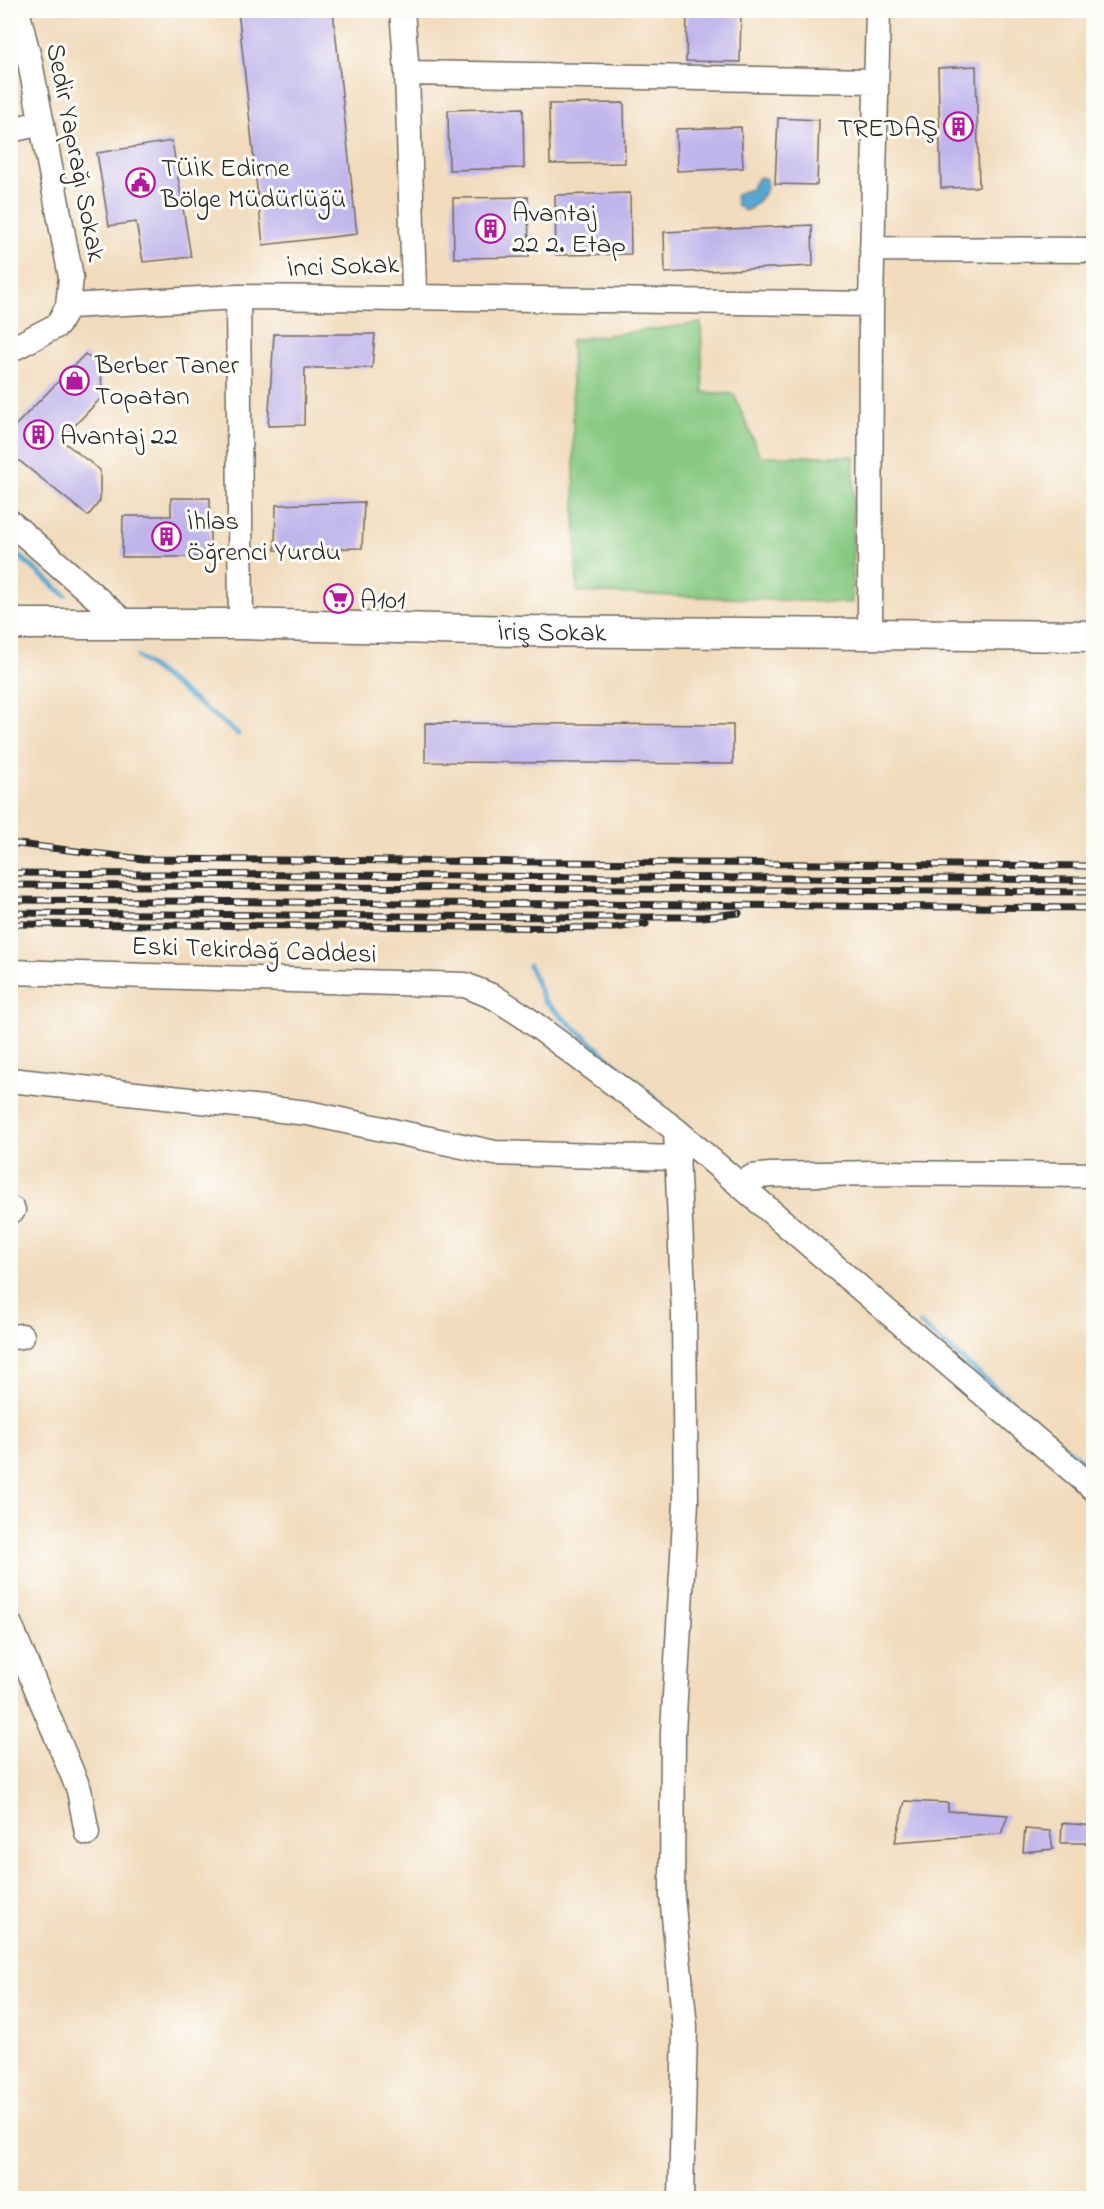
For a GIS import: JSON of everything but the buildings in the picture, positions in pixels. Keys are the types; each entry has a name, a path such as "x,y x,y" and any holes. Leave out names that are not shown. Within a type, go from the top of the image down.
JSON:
{"main road":[{"name":"İriş Sokak","path":"10,624 241,624 506,630 1094,636"}],"street":[{"name":"Sedir Yaprağı Sokak","path":"17,10 30,62 71,277 68,306"},
{"name":"İnci Sokak","path":"68,306 238,297 403,299 410,297 414,288 407,73 402,10"},
{"path":"870,634 871,304 878,10"},
{"path":"407,73 876,81"},
{"path":"10,130 42,123"},
{"path":"872,249 1094,250"},
{"path":"238,297 241,624"},
{"path":"410,297 871,304"},
{"path":"10,350 58,325 68,306"},
{"path":"10,522 125,623"},
{"name":"Eski Tekirdağ Caddesi","path":"10,972 465,985 494,997 522,1015 745,1182 1094,1489"},
{"path":"10,1080 308,1113 495,1153 678,1158"},
{"path":"676,1130 684,1315 686,1502 674,1732 672,1896 685,2027 681,2199"},
{"path":"745,1182 770,1175 876,1173 1094,1175"},
{"path":"10,1625 79,1790 87,1833"}],"green space":[{"path":"701,323 703,392 734,394 760,456 854,456 852,603 577,592 571,340"}],"water":[{"path":"761,177 766,179 767,189 755,205 745,211 737,204 736,194 751,189"}],"waterway":[{"path":"10,548 65,595"},
{"path":"138,657 238,734"},
{"path":"529,965 544,1001 662,1105"},
{"path":"920,1324 1094,1471"}],"railway":[{"path":"10,843 143,859 1094,866"},
{"path":"10,873 1094,880"},
{"path":"10,885 1094,892"},
{"path":"10,900 1094,908"},
{"path":"10,913 561,917 702,917 739,913"},
{"path":"10,924 614,928 646,924"}],"place":[{"name":"TREDAŞ","path":"959,127"},
{"name":"TÜİK Edirne Bölge Müdürlüğü","path":"140,183"},
{"name":"Avantaj 22 2. Etap","path":"491,228"},
{"name":"Berber Taner Topatan","path":"74,380"},
{"name":"Avantaj 22","path":"39,435"},
{"name":"İhlas Öğrenci Yurdu","path":"166,536"},
{"name":"A101","path":"339,599"}]}
